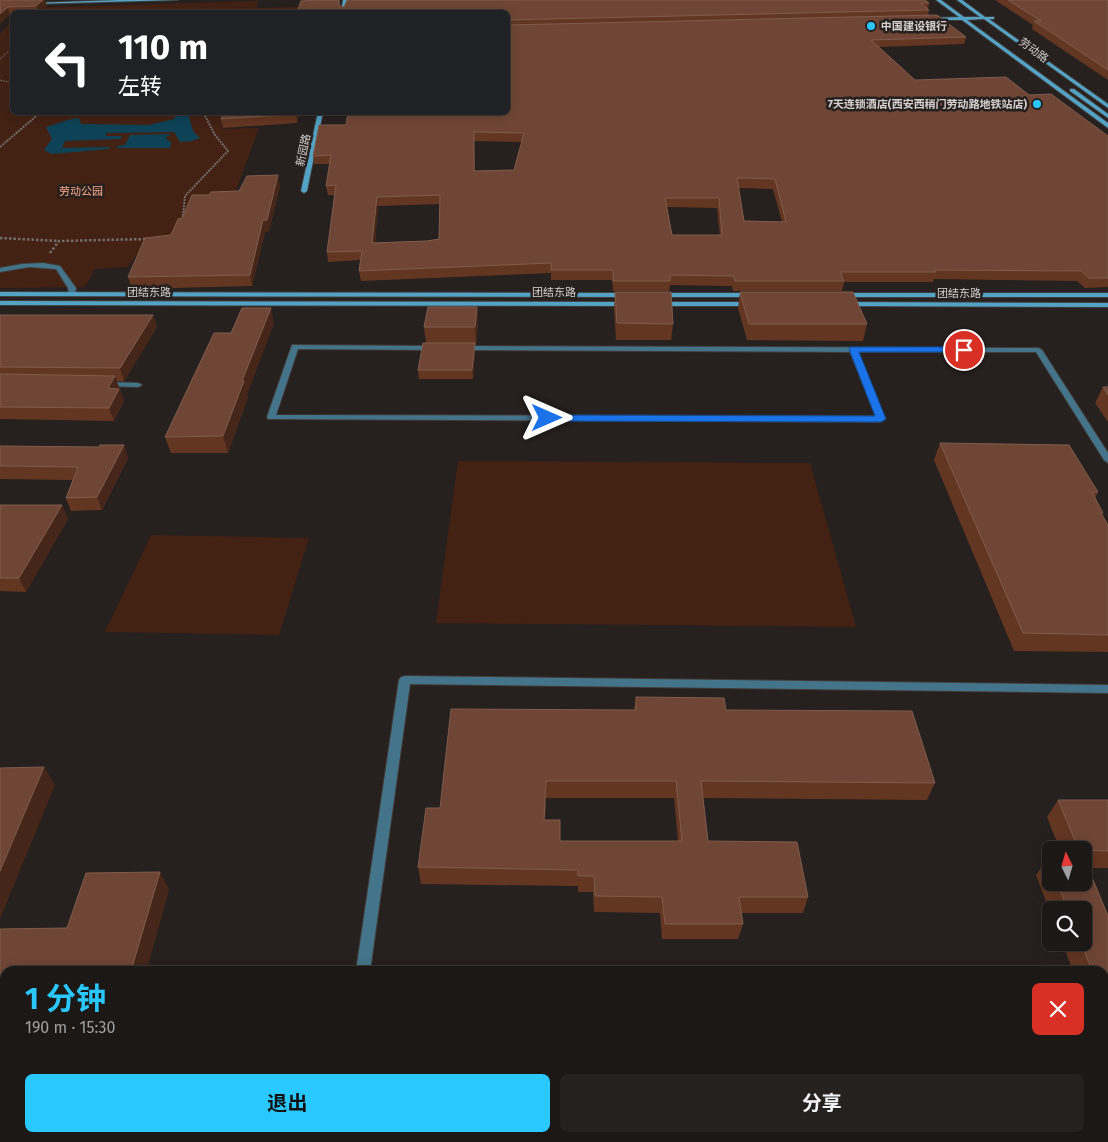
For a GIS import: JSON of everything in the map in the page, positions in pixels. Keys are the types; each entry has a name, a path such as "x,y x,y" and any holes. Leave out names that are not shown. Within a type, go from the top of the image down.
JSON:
{"street":[{"path":"29,3 176,0"},
{"path":"938,0 1108,126"},
{"name":"劳动路","path":"947,0 1012,47"},
{"name":"劳动路","path":"959,0 1108,106"},
{"path":"968,0 1070,71"},
{"path":"924,20 993,18"},
{"path":"1068,87 1108,116"},
{"name":"新园路","path":"304,191 320,115"},
{"path":"0,270 21,264 42,264 58,267 72,288 72,294"},
{"path":"0,294 640,295"},
{"path":"650,295 759,295"},
{"path":"829,295 1108,295"},
{"name":"团结东路","path":"0,303 636,304"},
{"path":"646,304 755,304"},
{"name":"团结东路","path":"834,304 1108,304"},
{"path":"444,348 295,347 271,417 881,419 853,349"},
{"path":"454,348 1038,350 1108,460"},
{"path":"99,384 138,385"},
{"path":"363,966 405,680 1108,689"}],"path":[{"path":"0,58 10,50"},
{"path":"0,148 38,115"},
{"path":"181,221 184,214 185,196 228,151 215,135 205,115"},
{"path":"0,238 59,241 152,239"},
{"path":"42,264 59,241"}],"green space":[{"path":"259,1 256,8 327,6 326,10 24,10 26,8"},
{"name":"劳动公园","path":"10,23 10,115 226,115 221,129 259,128 218,239 146,242 128,267 95,269 85,287 0,288 0,34"},
{"path":"458,461 810,463 856,627 436,623"},
{"path":"151,535 309,538 279,635 105,632"}],"water":[{"path":"176,115 189,115 193,131 200,138 180,142 174,132 106,133 106,136 122,136 120,139 65,141 62,148 111,147 108,149 52,154 44,150 52,139 46,127 70,119 79,118 81,124 149,125 174,119"},
{"path":"171,134 165,138 171,142 170,148 117,148 117,146 125,145 130,135"}],"building":[{"path":"0,0 43,0 36,6 8,7 0,14"},
{"path":"339,0 339,6 344,7 347,0 925,0 929,3 921,3 929,10 510,20 510,10 298,10 301,1"},
{"path":"1008,0 1108,0 1108,70 1034,21 1041,21"},
{"path":"937,15 966,37 871,40 915,80 1006,77 1029,95 1051,94 1108,136 1108,278 1089,278 1081,271 934,270 936,272 840,272 844,281 735,281 733,276 670,275 670,281 613,281 613,270 551,270 551,263 359,271 362,251 327,252 336,185 326,186 331,155 313,156 319,125 346,125 348,115 510,115 510,25","holes":["474,132 524,133 514,170 474,171","737,178 775,179 786,222 744,221","440,195 439,239 372,243 377,197","665,198 719,198 722,235 672,235"]},
{"path":"223,115 281,115 221,119"},
{"path":"278,175 267,220 263,220 250,275 128,277 145,238 171,235 178,219 182,218 192,195 239,191 247,176"},
{"path":"615,292 671,292 673,324 617,323"},
{"path":"740,292 853,292 867,324 749,324"},
{"path":"428,307 477,307 475,327 424,327"},
{"path":"242,308 271,308 242,381 244,381 223,436 165,437 214,333 231,333"},
{"path":"0,315 153,315 120,368 0,367"},
{"path":"423,343 475,343 472,370 418,370"},
{"path":"0,374 115,376 108,388 119,389 109,408 0,407"},
{"path":"1103,387 1108,387 1108,395"},
{"path":"940,443 1069,445 1098,492 1092,492 1108,525 1108,635 1023,633"},
{"path":"100,445 124,445 97,497 66,498 78,467 0,466 0,446 99,447"},
{"path":"0,505 62,505 19,578 0,578"},
{"path":"636,697 724,698 726,710 912,711 935,783 701,781 708,841 797,842 808,897 739,897 743,924 665,924 662,897 595,896 594,876 578,876 578,870 418,867 426,808 440,808 451,709 636,710","holes":["546,781 676,781 682,841 560,841 560,820 544,820"]},
{"path":"44,767 0,871 0,768"},
{"path":"1058,800 1108,800 1108,851 1092,850 1092,841 1075,841"},
{"path":"160,872 132,966 0,966 0,929 67,928 86,873"},
{"path":"1092,877 1108,916 1108,966 1090,966 1084,951 1092,951 1092,901 1064,901 1061,891 1092,891"}],"place":[{"name":"中国建设银行","path":"871,26"},
{"name":"7天连锁酒店(西安西稍门劳动路地铁站店)","path":"1037,104"}],"route":[{"path":"547,418 881,419 853,349 964,350"}]}
